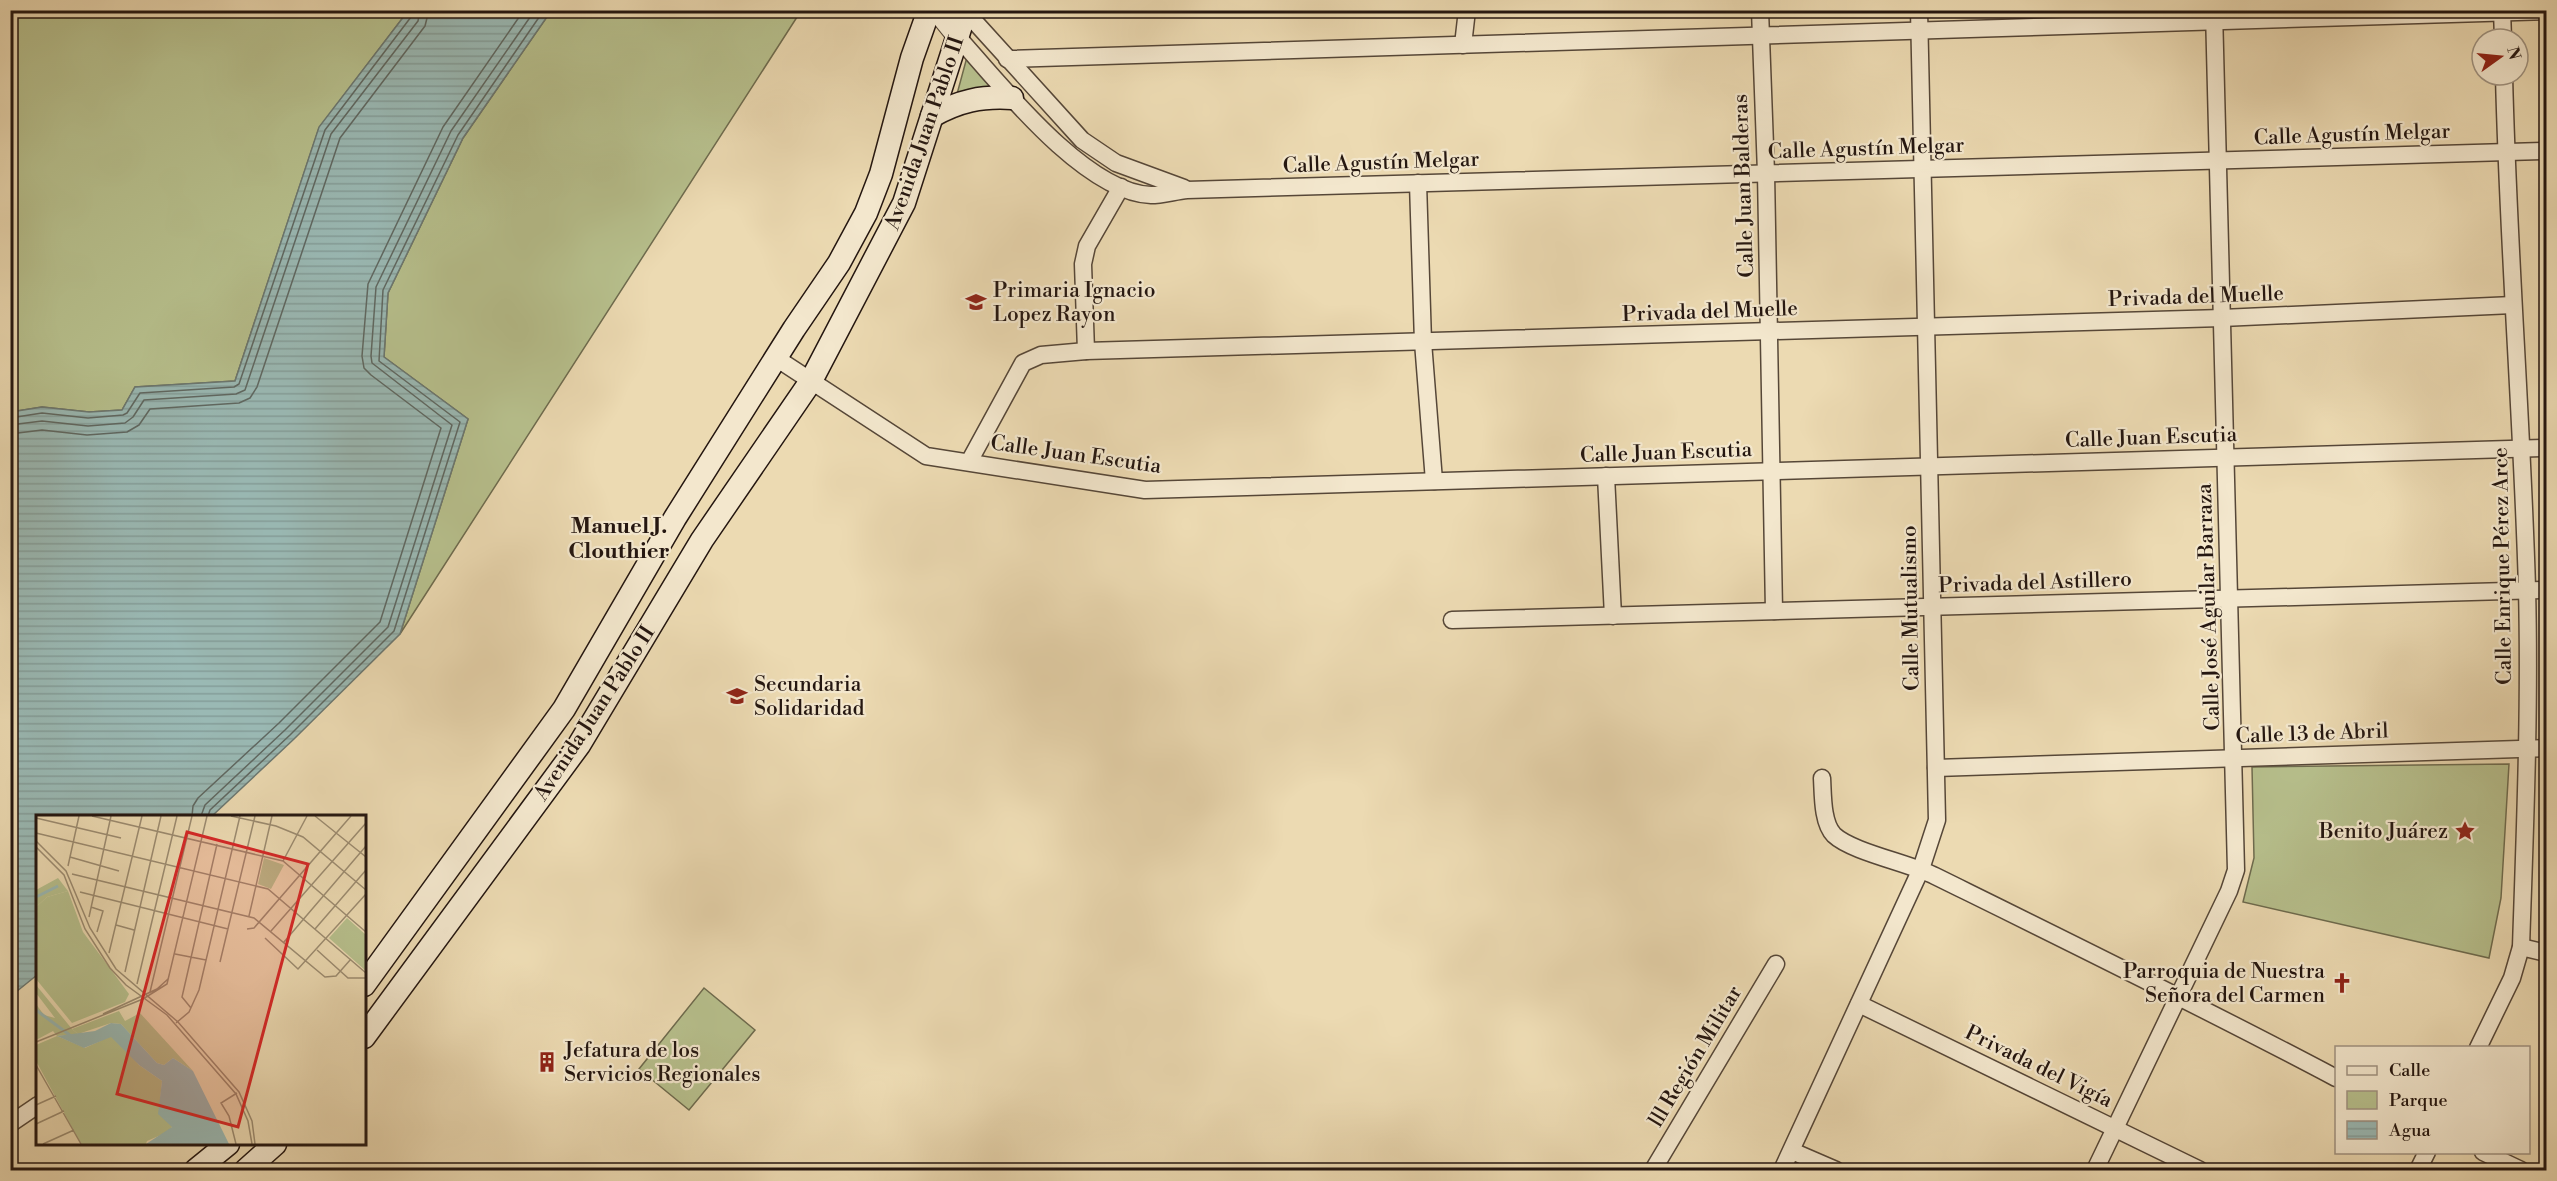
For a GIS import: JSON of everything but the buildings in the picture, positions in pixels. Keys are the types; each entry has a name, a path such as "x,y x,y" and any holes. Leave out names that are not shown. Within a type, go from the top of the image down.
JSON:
{"main road":[{"name":"Avenida Juan Pablo II","path":"366,982 564,709 675,518 839,263 866,213 881,174 912,58 929,10"},
{"name":"Avenida Juan Pablo II","path":"366,1034 579,744 702,540 811,381 904,203 965,11"},
{"path":"932,117 975,98 1012,98"},
{"path":"638,584 664,603"},
{"path":"196,1170 226,1145"},
{"path":"246,1170 273,1145"}],"street":[{"path":"936,10 957,36"},
{"path":"1463,45 1467,10"},
{"name":"Calle Juan Balderas","path":"1760,10 1766,173 1774,611"},
{"name":"Calle Mutualismo","path":"1782,1170 1921,869 1937,820 1919,10"},
{"name":"Calle Agustín Melgar","path":"965,11 1082,140 1116,163 1187,190"},
{"path":"2502,11 2503,27"},
{"path":"1007,59 1919,31 2214,16 2547,11"},
{"name":"Calle José Aguilar Barraza","path":"2095,1170 2229,891 2236,870 2214,16"},
{"name":"Calle Agustín Melgar","path":"957,36 1012,98 1074,159 1121,187 1150,195 1187,190 2547,151"},
{"name":"Calle Enrique Pérez Arce","path":"2478,1046 2512,978 2521,947 2528,749 2527,591 2522,449 2513,306 2504,87"},
{"path":"1418,183 1423,342 1434,481"},
{"path":"1086,351 1083,264 1087,246 1121,187"},
{"name":"Privada del Muelle","path":"969,462 1023,363 1041,355 1086,351 2222,318 2513,306"},
{"path":"776,358 811,381"},
{"name":"Calle Juan Escutia","path":"811,381 926,456 1145,490 2547,448"},
{"path":"1606,476 1613,616"},
{"name":"Privada del Astillero","path":"1452,620 2547,590"},
{"name":"Calle 13 de Abril","path":"1936,768 2547,748"},
{"path":"1822,778 1826,820 1832,834 1845,843 1921,869 2179,996 2335,1077"},
{"path":"2521,947 2547,952"},
{"name":"lll Región Militar","path":"1653,1170 1776,964"},
{"name":"Privada del Vigía","path":"1859,1004 2200,1170"},
{"path":"10,1124 36,1107"},
{"path":"1792,1151 1836,1170"},
{"path":"2418,1170 2426,1154"},
{"path":"2487,1154 2521,1170"}],"green space":[{"path":"796,10 799,14 400,634 468,419 384,357 388,293 463,138 551,11"},
{"path":"11,11 408,11 319,128 235,381 135,387 122,410 89,412 42,407 11,412"},
{"path":"967,57 992,87 957,94"},
{"path":"2509,764 2501,898 2489,958 2243,902 2254,858 2252,767"},
{"path":"704,988 755,1030 689,1110 639,1069"}],"water":[{"path":"408,11 551,11 463,138 388,293 384,357 468,419 400,634 213,815 36,815 36,976 11,996 11,412 42,407 89,412 122,410 135,387 235,381 319,127"}],"place":[{"name":"Primaria Ignacio Lopez Rayon","path":"976,302"},
{"name":"Secundaria Solidaridad","path":"737,696"},
{"name":"Benito Juárez","path":"2465,831"},
{"name":"Parroquia de Nuestra Señora del Carmen","path":"2342,983"},
{"name":"Jefatura de los Servicios Regionales","path":"547,1062"}],"district":[{"name":"Manuel J. Clouthier","path":"619,538"}]}
